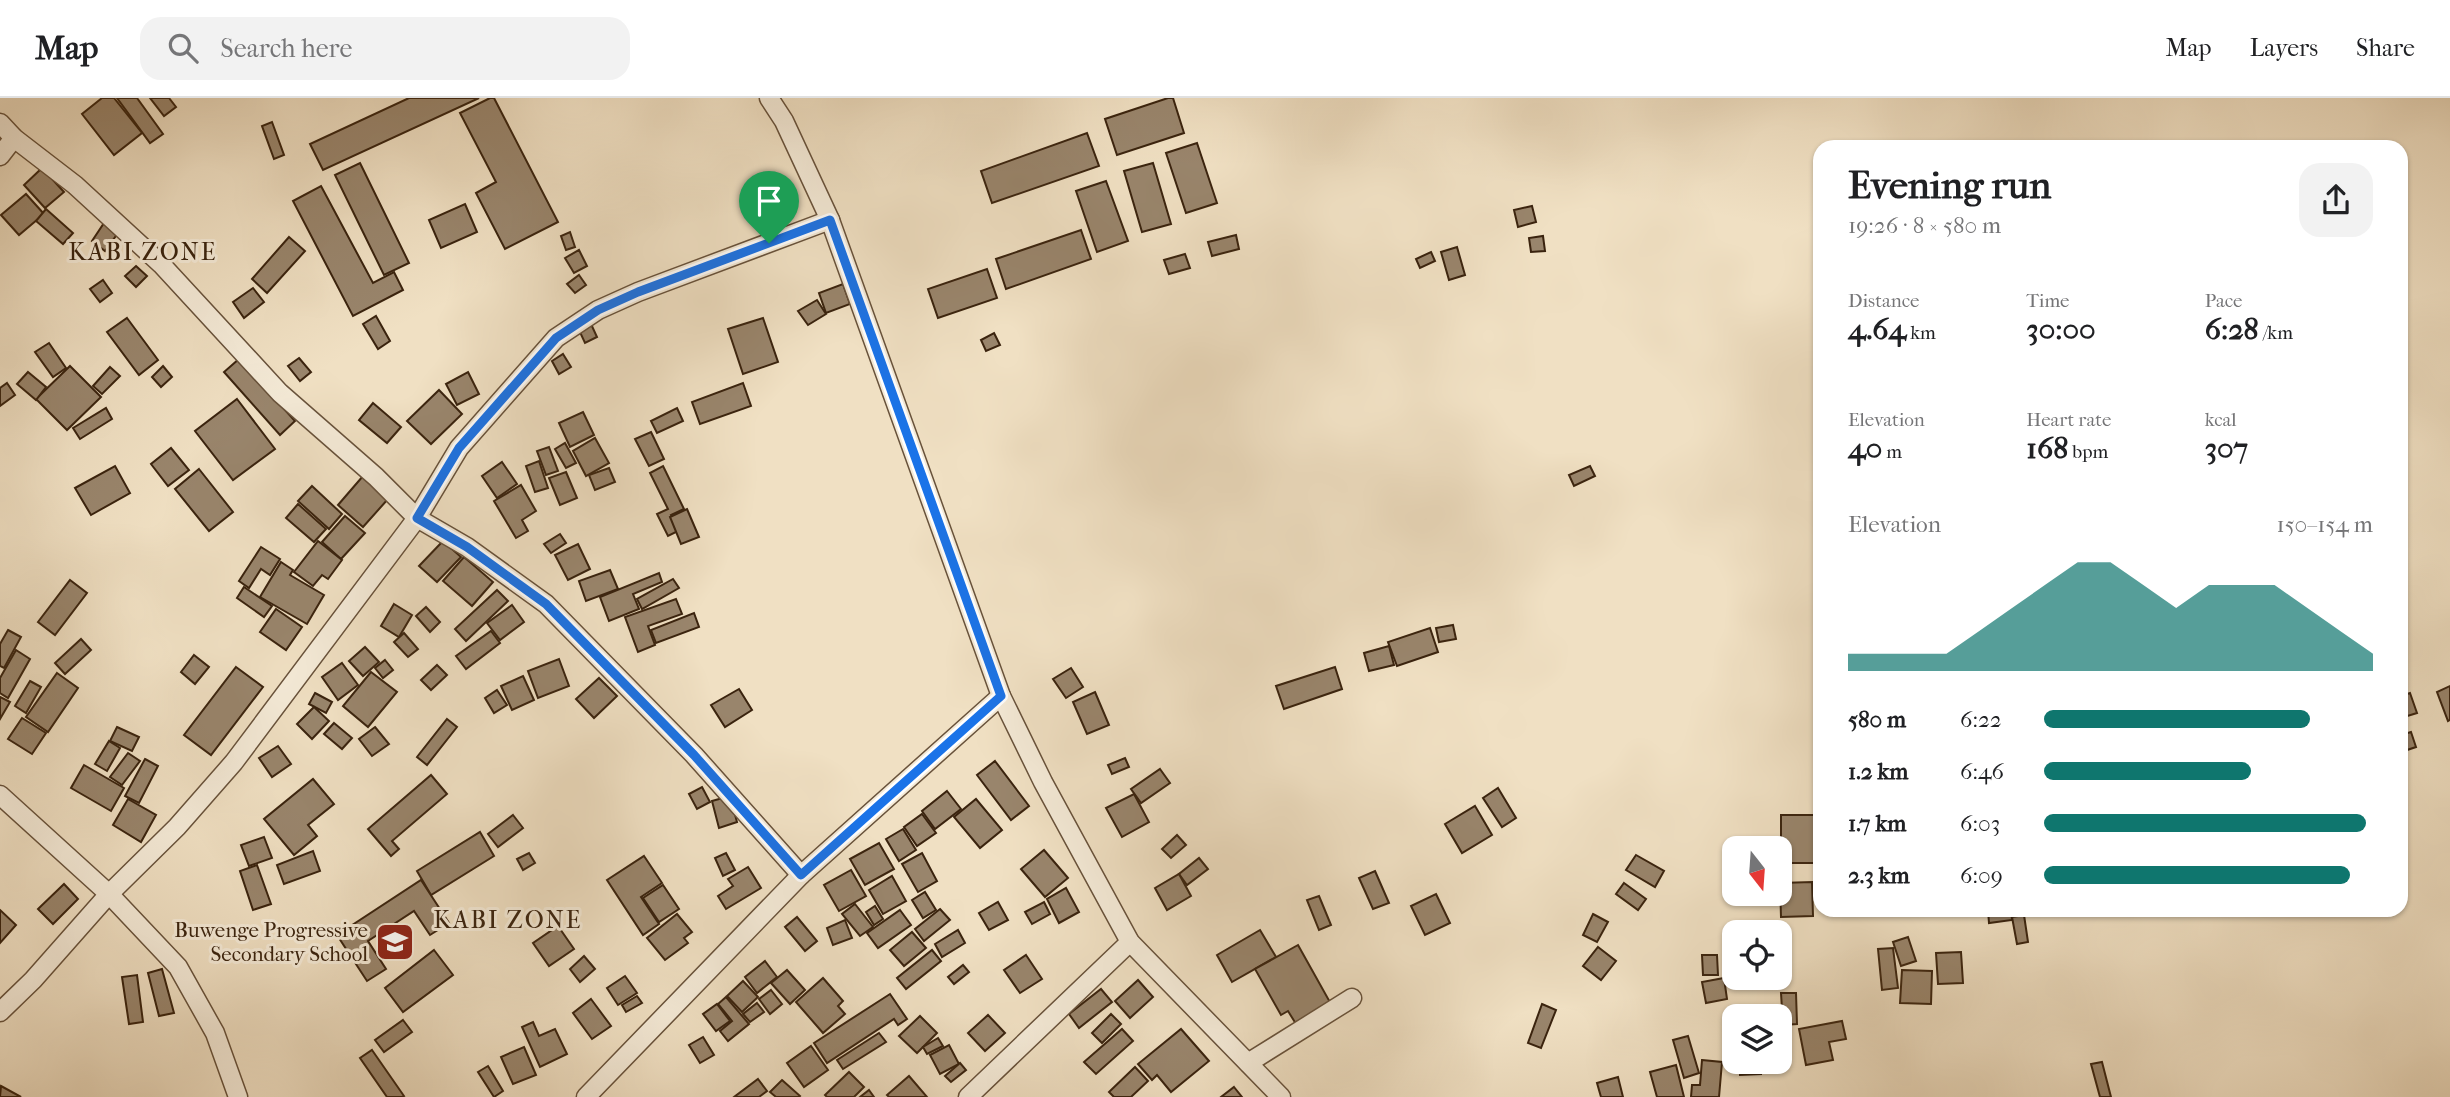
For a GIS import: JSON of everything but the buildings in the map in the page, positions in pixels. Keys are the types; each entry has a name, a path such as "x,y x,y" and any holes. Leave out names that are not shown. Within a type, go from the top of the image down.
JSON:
{"street":[{"path":"769,98 784,121 830,220 1001,696 1043,782 1130,942 1281,1097"},
{"path":"0,122 14,138 75,185 161,264 280,393 376,477 417,518 467,547 546,604 694,755 801,875"},
{"path":"0,156 14,138"},
{"path":"0,1012 33,980 109,894 177,827 234,762 417,518 459,448 556,338 598,310 638,292 830,220"},
{"path":"586,1097 801,875 1001,696"},
{"path":"0,795 109,894 178,967 215,1033 238,1097"},
{"path":"968,1097 1130,942"},
{"path":"1248,1063 1352,998"}],"place":[{"name":"Buwenge Progressive Secondary School","path":"395,942"}],"district":[{"name":"KABI ZONE","path":"143,252"},
{"name":"KABI ZONE","path":"508,920"}],"route":[{"path":"830,220 1001,696 801,875 694,755 546,604 467,547 417,518 459,448 556,338 598,310 638,292 769,243 830,220"}]}
